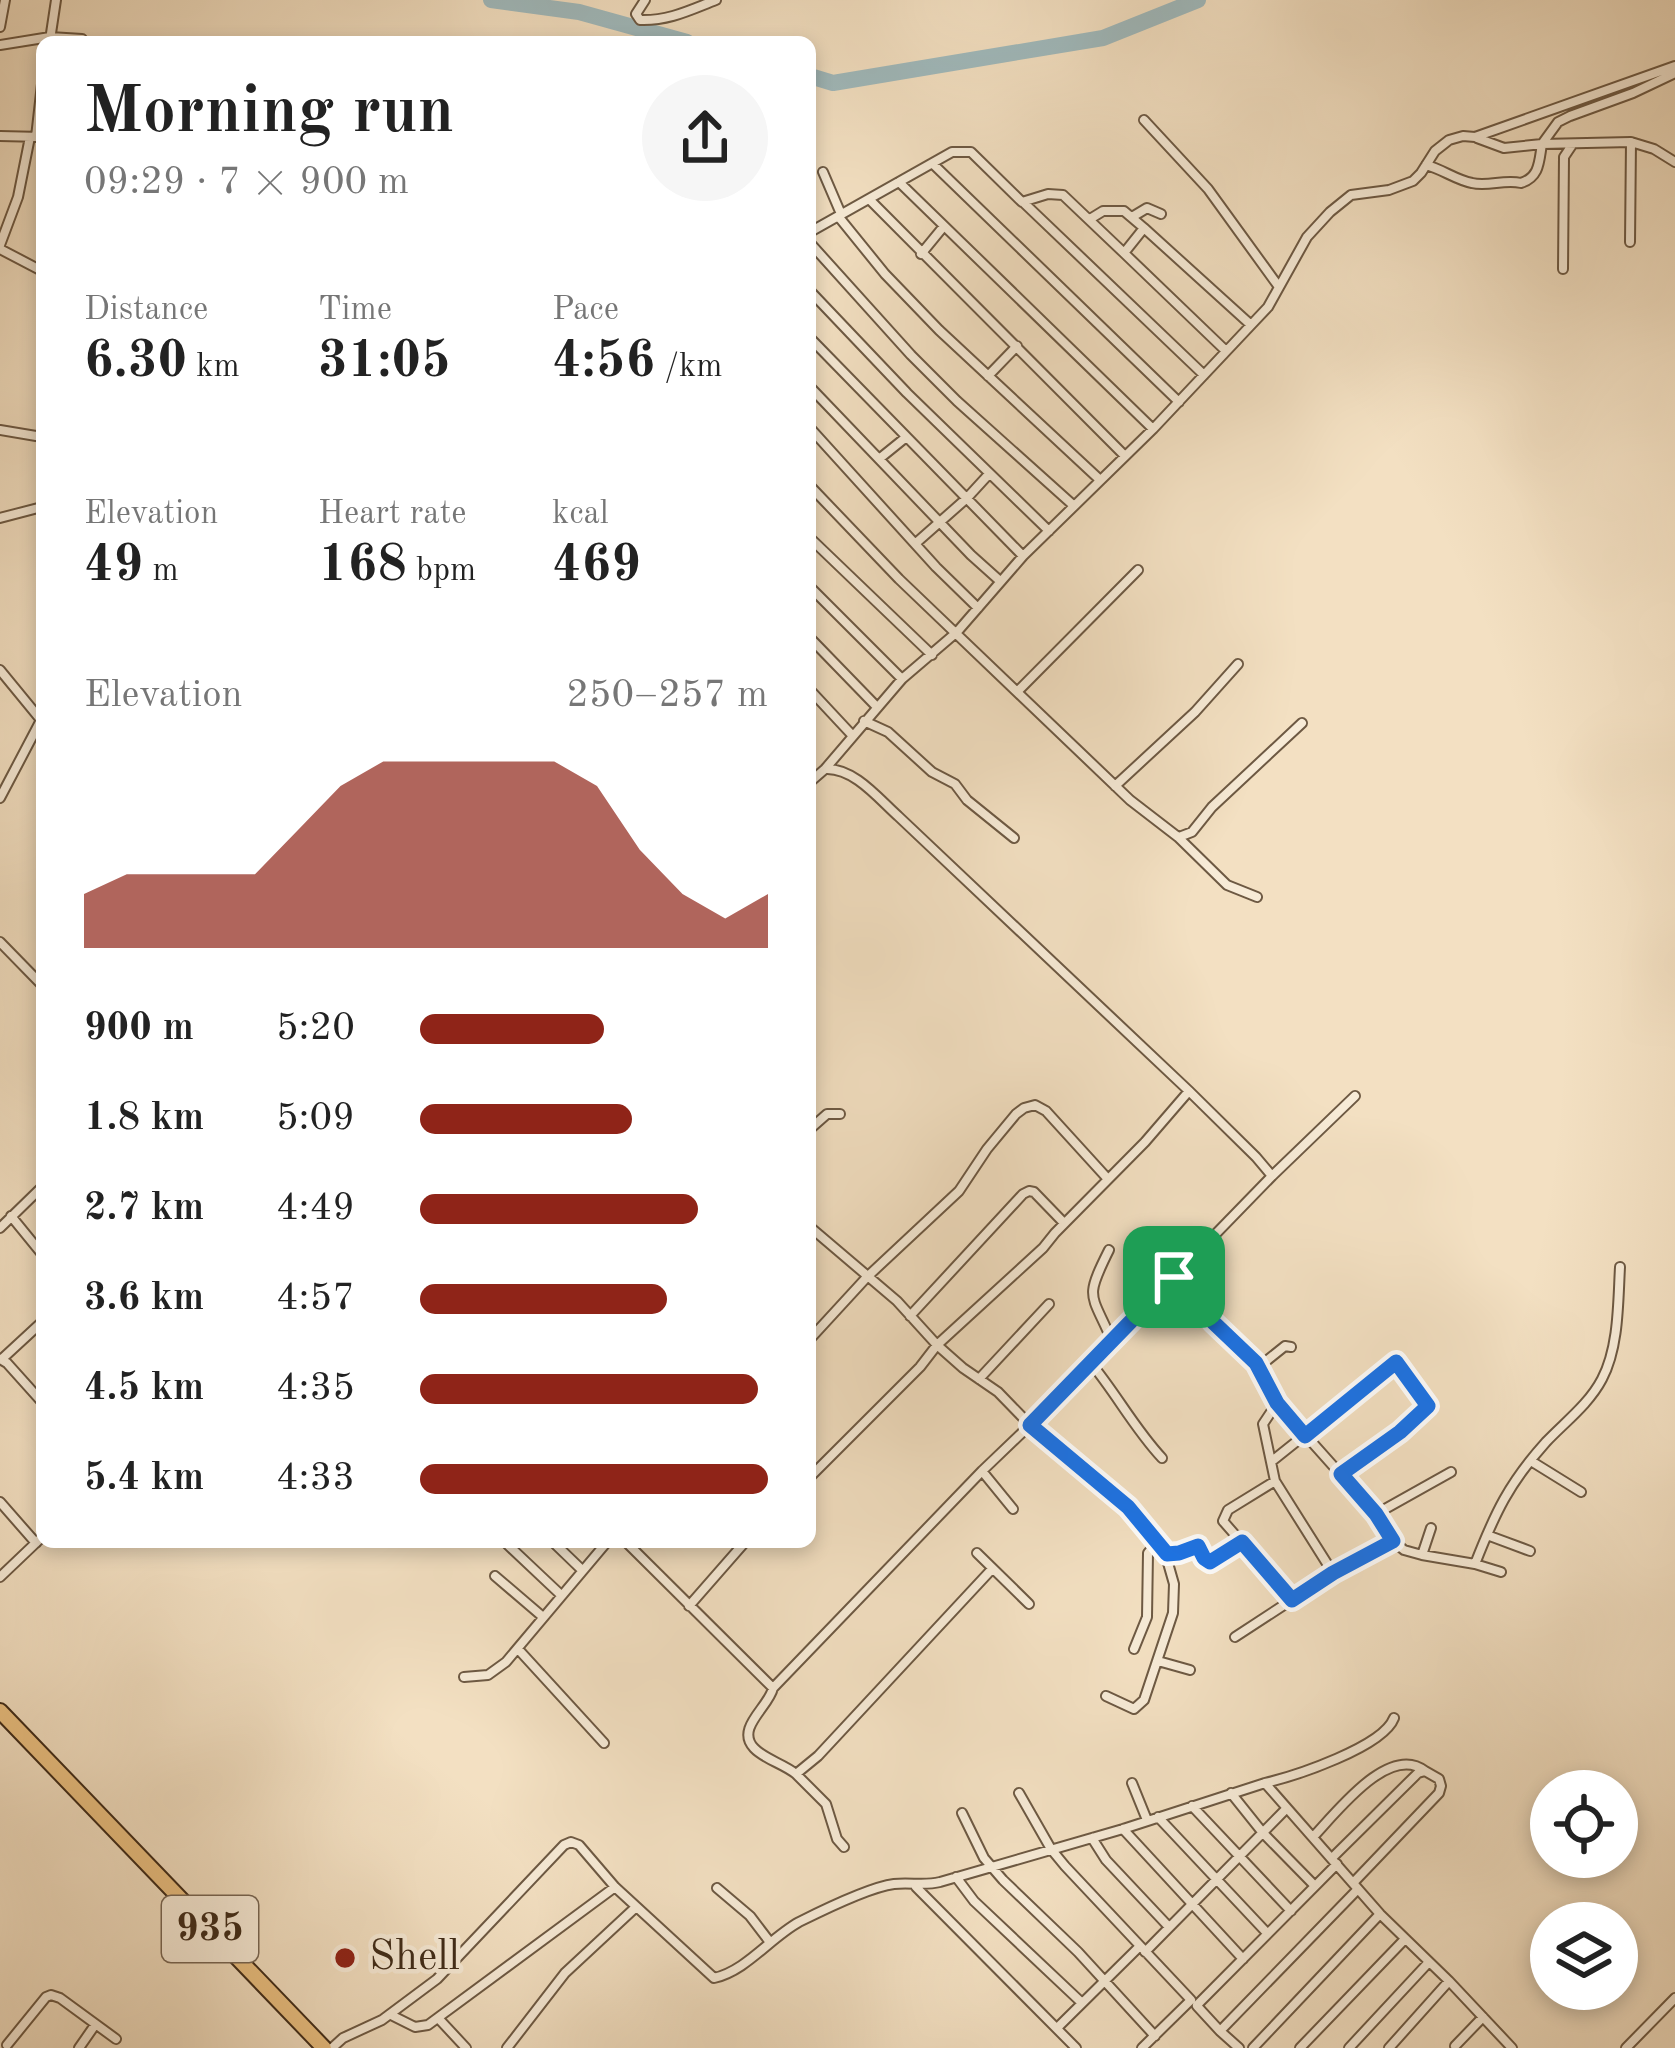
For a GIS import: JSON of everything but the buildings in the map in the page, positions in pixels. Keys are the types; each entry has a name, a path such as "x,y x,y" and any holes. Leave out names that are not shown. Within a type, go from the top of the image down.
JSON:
{"main road":[{"name":"935","path":"0,1712 322,2047"}],"street":[{"path":"0,27 5,0"},
{"path":"51,36 56,0"},
{"path":"645,0 636,14 646,21 674,17 716,0"},
{"path":"0,45 36,41"},
{"path":"1475,137 1675,69"},
{"path":"1426,165 1468,183 1528,181 1539,166 1541,144 1558,122 1633,93 1675,69"},
{"path":"1144,120 1208,190 1280,286"},
{"path":"0,136 36,137 0,247 36,268"},
{"path":"816,777 836,763 863,721 902,679 956,632 1023,556 1251,326 1268,307 1307,237 1351,195 1413,181 1435,151 1462,136 1504,148 1631,142 1675,162"},
{"path":"1630,242 1631,142"},
{"path":"1563,269 1564,157 1573,144"},
{"path":"816,228 952,152 971,152 1204,375"},
{"path":"933,164 1179,402"},
{"path":"824,172 839,215 885,274 1099,479"},
{"path":"899,182 1153,429"},
{"path":"1022,202 1063,195 1093,217 1226,351"},
{"path":"869,199 1125,456"},
{"path":"1132,217 1147,208 1161,214"},
{"path":"1093,217 1114,209 1124,211 1251,326"},
{"path":"921,254 944,226"},
{"path":"1124,253 1144,228"},
{"path":"816,250 911,356 1073,505"},
{"path":"816,297 1049,531"},
{"path":"816,344 1023,556"},
{"path":"988,376 1017,346"},
{"path":"816,393 1000,581"},
{"path":"0,430 36,436"},
{"path":"816,435 978,608"},
{"path":"879,459 905,438"},
{"path":"916,543 989,474"},
{"path":"816,492 899,579 1115,786 1227,885 1257,897"},
{"path":"0,518 36,509"},
{"path":"816,544 932,655"},
{"path":"1017,692 1138,570"},
{"path":"816,593 902,679"},
{"path":"816,644 876,706"},
{"path":"1115,786 1195,712 1238,664"},
{"path":"0,670 36,714"},
{"path":"816,696 852,735"},
{"path":"863,721 880,727 932,772 955,784 1014,838"},
{"path":"1178,837 1192,832 1302,722"},
{"path":"0,798 36,732"},
{"path":"836,763 1189,1091 1272,1177"},
{"path":"0,942 36,979"},
{"path":"0,962 9,953"},
{"path":"816,1471 937,1345 1043,1249 1189,1091"},
{"path":"844,1847 826,1804 796,1774 756,1750 748,1737 748,1729 769,1702 773,1688 1355,1096"},
{"path":"816,1333 959,1191 997,1136 1024,1108 1035,1105 1046,1111 1107,1178"},
{"path":"816,1124 827,1114 840,1114"},
{"path":"910,1316 1026,1192 1034,1192 1064,1223"},
{"path":"0,1228 36,1193"},
{"path":"11,1216 36,1246"},
{"path":"816,1236 1128,1507 1167,1554 1174,1584 1171,1625 1139,1706 1130,1708 1106,1696"},
{"path":"1109,1250 1091,1290 1112,1341"},
{"path":"1475,1564 1508,1489 1602,1378 1615,1333 1621,1267"},
{"path":"1174,1277 1256,1363 1277,1403 1376,1514 1393,1541 1422,1556 1501,1572"},
{"path":"979,1379 1049,1304"},
{"path":"36,1327 2,1358 36,1395"},
{"path":"1256,1363 1291,1347"},
{"path":"1090,1362 1162,1458"},
{"path":"1272,1461 1396,1362 1427,1402 1426,1410 1341,1474"},
{"path":"1277,1403 1263,1424 1275,1481 1333,1573"},
{"path":"1532,1461 1581,1492"},
{"path":"982,1471 1013,1509"},
{"path":"1376,1514 1450,1472"},
{"path":"1275,1481 1223,1516 1227,1528 1292,1600"},
{"path":"0,1502 36,1537"},
{"path":"1422,1556 1431,1528"},
{"path":"1487,1535 1530,1551"},
{"path":"1134,1649 1147,1617 1148,1553 1158,1541"},
{"path":"1234,1637 1333,1573 1393,1541"},
{"path":"1167,1554 1198,1546 1210,1562 1242,1542"},
{"path":"0,1577 36,1543"},
{"path":"511,1548 561,1595"},
{"path":"559,1548 582,1570"},
{"path":"464,1677 488,1675 506,1662 602,1548"},
{"path":"632,1548 773,1688"},
{"path":"689,1606 740,1548"},
{"path":"977,1553 1029,1604"},
{"path":"796,1774 992,1569"},
{"path":"495,1576 543,1617"},
{"path":"518,1649 604,1743"},
{"path":"1158,1661 1190,1670"},
{"path":"322,2047 391,2014 445,1971 568,1843 579,1845 636,1907 714,1978 738,1967 811,1916 878,1888 956,1877 1298,1775 1387,1732 1394,1718"},
{"path":"1220,2031 1439,1793 1439,1779 1419,1766 1404,1764 1368,1781 1312,1837"},
{"path":"1142,2048 1243,1958 1418,1773 1425,1772"},
{"path":"1132,1783 1147,1820"},
{"path":"1265,1783 1380,1914 1512,2048"},
{"path":"1019,1792 1051,1849 1239,2048"},
{"path":"1231,1793 1315,1886"},
{"path":"1192,1806 1291,1911"},
{"path":"1057,2028 1105,1980 1169,1928 1287,1808"},
{"path":"962,1813 992,1867 1155,2036"},
{"path":"1157,1817 1267,1933"},
{"path":"1123,1828 1243,1958"},
{"path":"1091,1838 1169,1928"},
{"path":"956,1877 974,1901 1082,2002"},
{"path":"915,1886 1076,2048"},
{"path":"391,2014 415,2027 428,2025 616,1887"},
{"path":"717,1888 770,1941"},
{"path":"507,2048 565,1973 636,1907"},
{"path":"1253,2048 1380,1914"},
{"path":"1300,2048 1405,1939"},
{"path":"1348,2048 1429,1962"},
{"path":"1389,2048 1449,1981"},
{"path":"0,2033 8,2047 51,1994 116,2039"},
{"path":"1626,2048 1675,1998"},
{"path":"439,2018 466,2048"},
{"path":"1455,2046 1483,2018"},
{"path":"79,2048 95,2025"}],"waterway":[{"path":"491,0 579,12 665,36"},
{"path":"816,78 833,83 1103,38 1198,0"}],"place":[{"name":"Shell","path":"345,1958"}],"route":[{"path":"1174,1277 1256,1363 1277,1403 1305,1436 1396,1362 1427,1402 1426,1410 1400,1432 1341,1474 1393,1541 1292,1600 1242,1542 1210,1562 1198,1546 1167,1554 1128,1507 1030,1425 1174,1277"}]}
